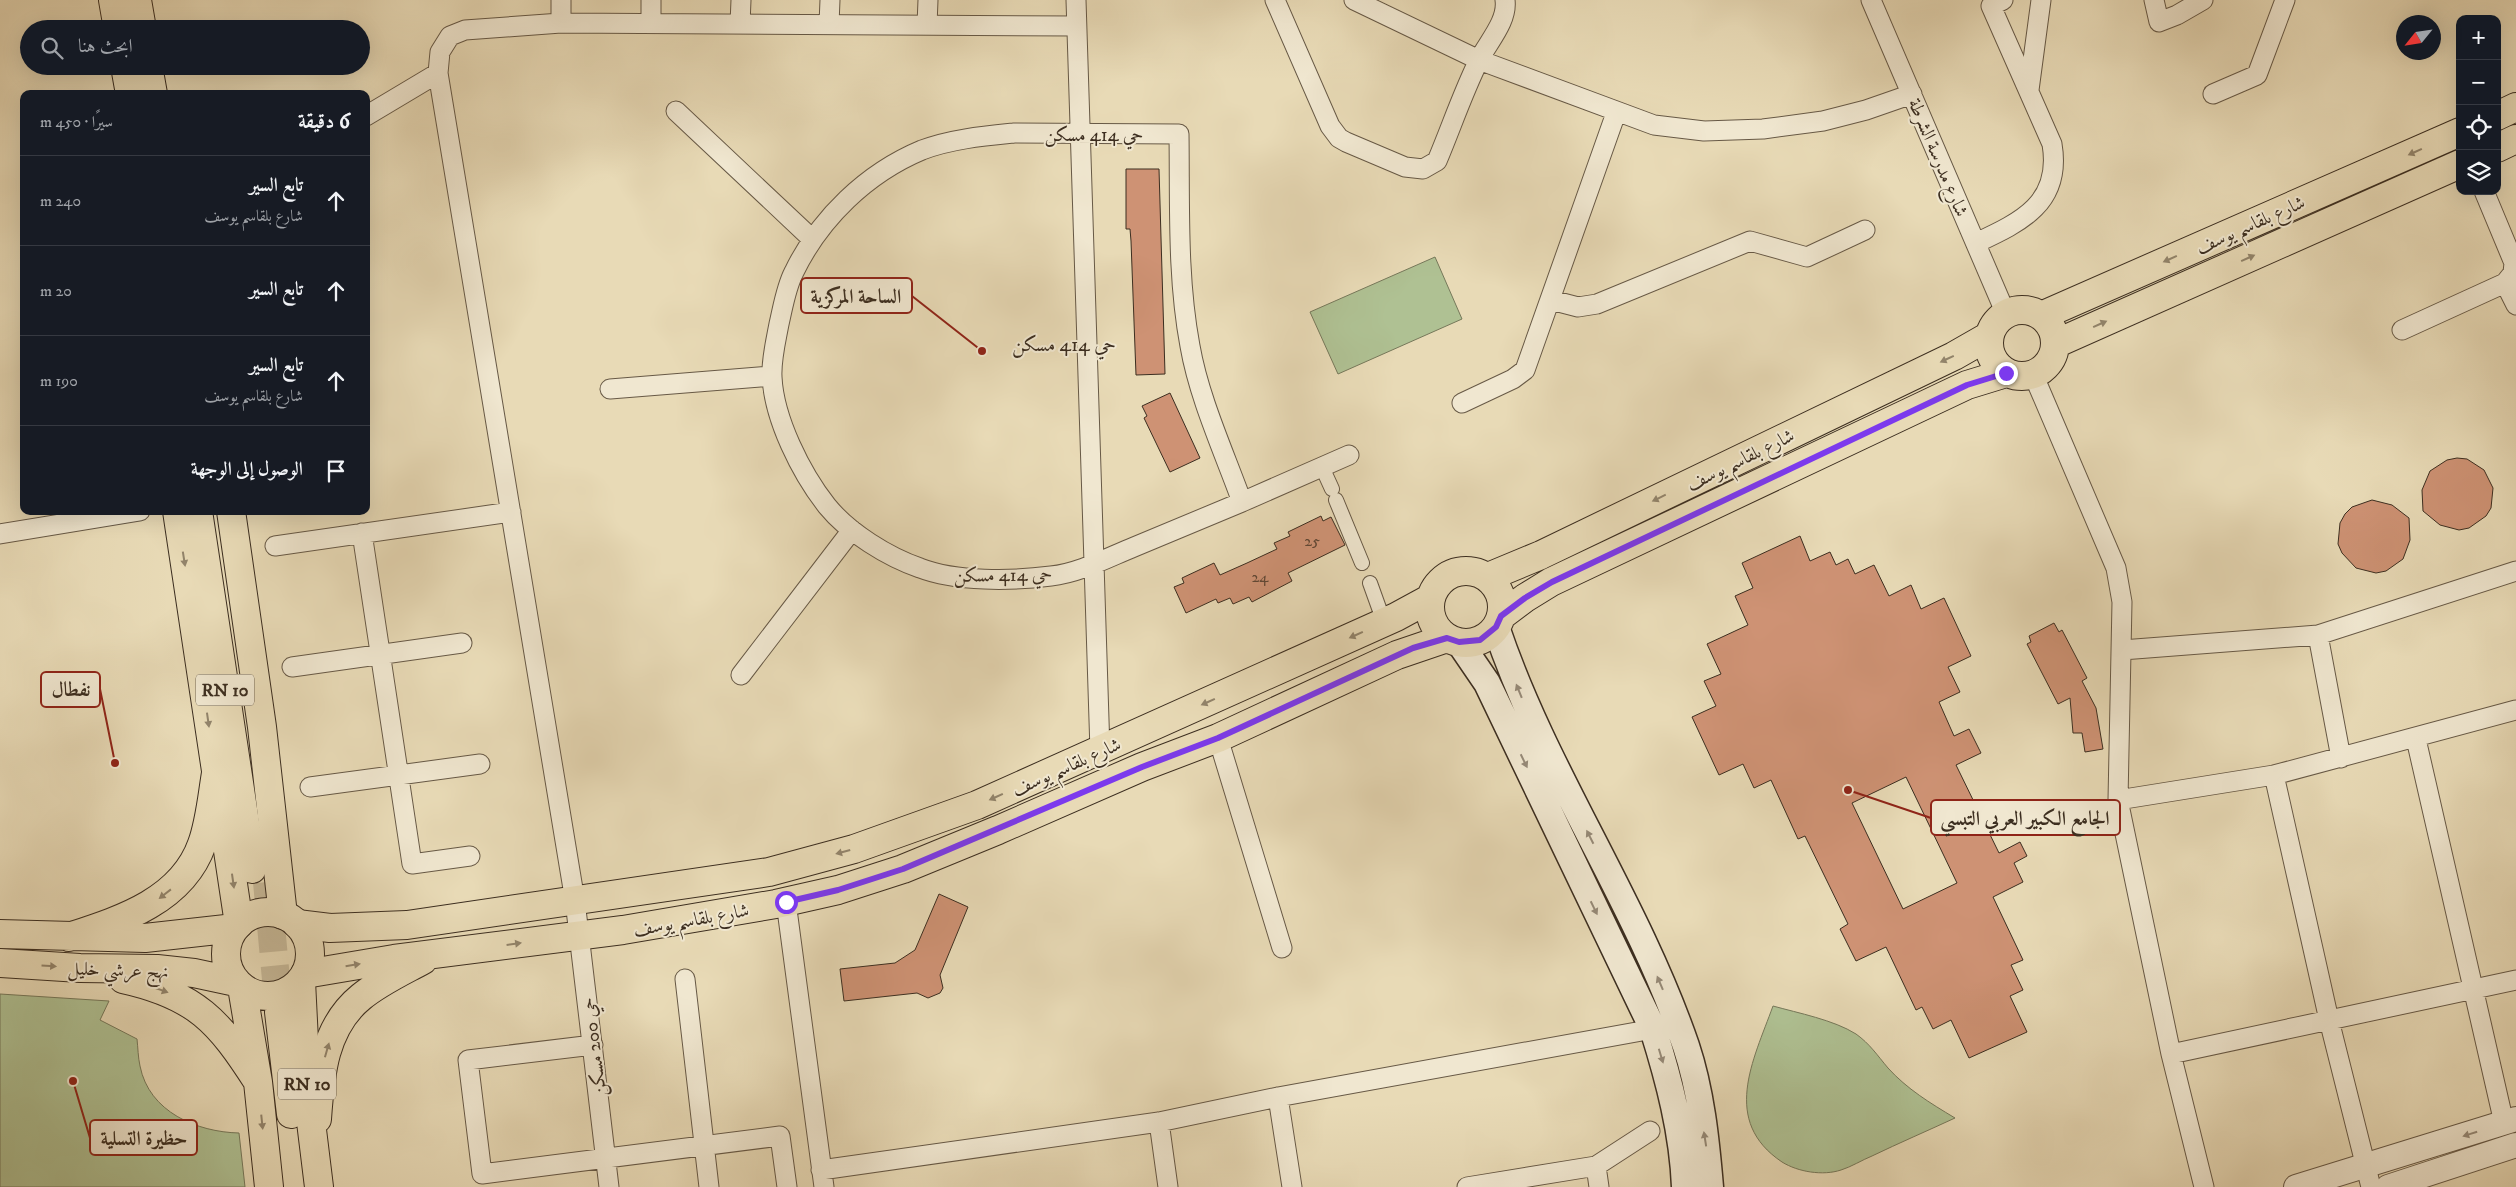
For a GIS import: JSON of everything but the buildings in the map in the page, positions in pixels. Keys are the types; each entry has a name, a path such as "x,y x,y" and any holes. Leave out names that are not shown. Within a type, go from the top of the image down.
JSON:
{"main road":[{"path":"114,0 117,20"},
{"path":"137,0 140,20"},
{"path":"127,75 129,90"},
{"path":"150,75 152,90"},
{"path":"2501,114 2516,107"},
{"name":"شارع بلقاسم يوسف","path":"2041,316 2456,134"},
{"path":"2501,146 2516,139"},
{"name":"شارع بلقاسم يوسف","path":"2055,344 2456,166"},
{"path":"2020,310 2041,316 2054,333 2055,344 2048,365 2020,374 1998,366 1991,357 1990,336 1994,326 2006,314 2020,310"},
{"name":"شارع بلقاسم يوسف","path":"1488,577 1541,555 1954,356 1990,336"},
{"name":"شارع بلقاسم يوسف","path":"1499,621 1538,590 1569,574 1967,385 2020,374"},
{"path":"178,515 237,926"},
{"name":"RN 10","path":"199,515 259,869 215,515"},
{"path":"232,515 290,920"},
{"path":"1685,1187 1678,1123 1653,1029 1487,683 1453,640 1438,630 1432,620 1431,598 1436,586 1444,577 1455,571 1468,570 1488,577 1500,594 1499,621 1527,710 1638,933 1679,1029 1698,1094 1710,1187"},
{"name":"شارع بلقاسم يوسف","path":"290,920 346,928 407,925 769,872 854,849 977,805 1384,622 1431,598"},
{"path":"1453,640 1480,640 1499,621"},
{"name":"شارع بلقاسم يوسف","path":"303,978 342,966 623,930 786,902 838,890 903,869 1142,767 1218,738 1397,655 1453,640"},
{"path":"69,937 140,911 165,895 178,883 188,871 202,845 210,818 216,773"},
{"path":"270,912 290,920 304,931 309,944 310,957 303,978 291,990 273,996 253,994 239,985 230,972 226,949 237,926 257,913 270,912"},
{"name":"نهج عرشي خليل","path":"0,934 145,938 237,926"},
{"path":"315,1151 321,1072 334,1030 346,1011 362,996 434,954"},
{"name":"نهج عرشي خليل","path":"0,963 177,971 239,985"},
{"path":"80,968 165,991 193,1004 232,1041 258,1082"},
{"name":"RN 10","path":"303,978 306,1081 320,1187"},
{"name":"RN 10","path":"239,985 258,1082 269,1187"},
{"name":"RN 10","path":"288,1187 273,1012 300,1187"}],"street":[{"path":"561,0 561,23"},
{"path":"650,24 651,0"},
{"path":"740,24 741,0"},
{"path":"829,24 830,0"},
{"path":"927,25 928,0"},
{"path":"1076,0 1092,565 1100,751"},
{"path":"1275,0 1330,126 1339,138 1405,167 1423,169 1437,161 1479,60 1501,22 1506,6 1505,0"},
{"path":"1354,0 1479,60 1654,126 1704,130 1763,128 1823,121 1866,110 1912,94"},
{"name":"شارع مدرسة الشرطة","path":"1871,0 2006,314"},
{"path":"1976,242 2016,224 2031,212 2043,196 2052,178 2055,162 2052,144 1991,6 2003,0"},
{"path":"2029,91 2041,0"},
{"path":"2154,0 2159,22 2177,15 2203,0"},
{"path":"2213,94 2257,75 2285,0"},
{"name":"حي 200 مسكن","path":"609,1187 575,901 438,73 440,52 450,36 466,30 561,23 1076,26"},
{"path":"370,114 438,73"},
{"path":"676,111 812,239"},
{"path":"1462,403 1513,379 1525,370 1616,113"},
{"name":"حي 414 مسكن","path":"1242,502 1203,392 1190,348 1182,286 1179,134 1014,133 957,140 924,150 895,163 864,185 833,213 812,239 792,274 776,339 772,376 777,409 786,434 807,474 828,506 852,530 887,552 919,568 960,579 1052,576 1092,565 1242,502 1349,456"},
{"path":"2402,330 2505,283 2513,273 2514,263 2486,195"},
{"path":"1551,300 1578,307 1597,304 1750,241 1806,257 1865,230"},
{"path":"2505,283 2516,305"},
{"path":"2020,374 2116,568 2122,602 2118,800 2171,1054 2204,1187"},
{"path":"610,389 772,376"},
{"path":"1322,467 1362,564"},
{"path":"275,546 511,512"},
{"path":"0,534 116,515"},
{"path":"741,675 852,530"},
{"path":"362,533 412,864 470,856"},
{"path":"2122,650 2318,634 2516,571"},
{"path":"1370,583 1384,622"},
{"path":"2318,634 2341,758"},
{"path":"292,667 462,644"},
{"path":"2118,800 2274,775 2416,739 2516,710"},
{"path":"1218,738 1282,948"},
{"path":"2296,1187 2368,1176 2510,1121 2475,989 2416,739"},
{"path":"310,787 480,764"},
{"path":"2274,775 2329,1020 2368,1176"},
{"path":"786,902 822,1178 1159,1122 1278,1097 1653,1029"},
{"path":"685,979 709,1187"},
{"path":"2171,1054 2516,980"},
{"path":"593,1045 468,1060 482,1174 780,1136 787,1187"},
{"path":"1278,1097 1292,1187"},
{"path":"1159,1122 1168,1187"},
{"path":"1467,1187 1596,1166 1650,1131"},
{"path":"2388,1187 2516,1145"},
{"path":"1596,1166 1599,1187"}],"green space":[{"path":"1435,257 1462,319 1338,374 1310,312"},
{"path":"0,994 109,1001 100,1020 137,1039 139,1063 145,1082 153,1096 177,1116 192,1123 207,1129 239,1133 245,1187 0,1187"},
{"path":"1773,1006 1827,1021 1856,1034 1903,1083 1955,1118 1849,1167 1834,1172 1811,1172 1782,1162 1763,1146 1752,1128 1747,1109 1747,1089 1751,1069"}],"tunnel":[{"path":"267,882 279,1012"}],"place":[{"name":"الساحة المركزية","path":"982,351"},
{"name":"نفطال","path":"115,763"},
{"name":"الجامع الكبير العربي التبسي","path":"1848,790"},
{"name":"حظيرة التسلية","path":"73,1081"}],"district":[{"name":"حي 414 مسكن","path":"1064,344"}],"route":[{"path":"786,902 838,890 903,869 1142,767 1218,738 1413,648 1447,638 1470,643 1480,640 1489,635 1496,627 1501,616 1513,606 1552,582 1967,385 2006,373"}]}
